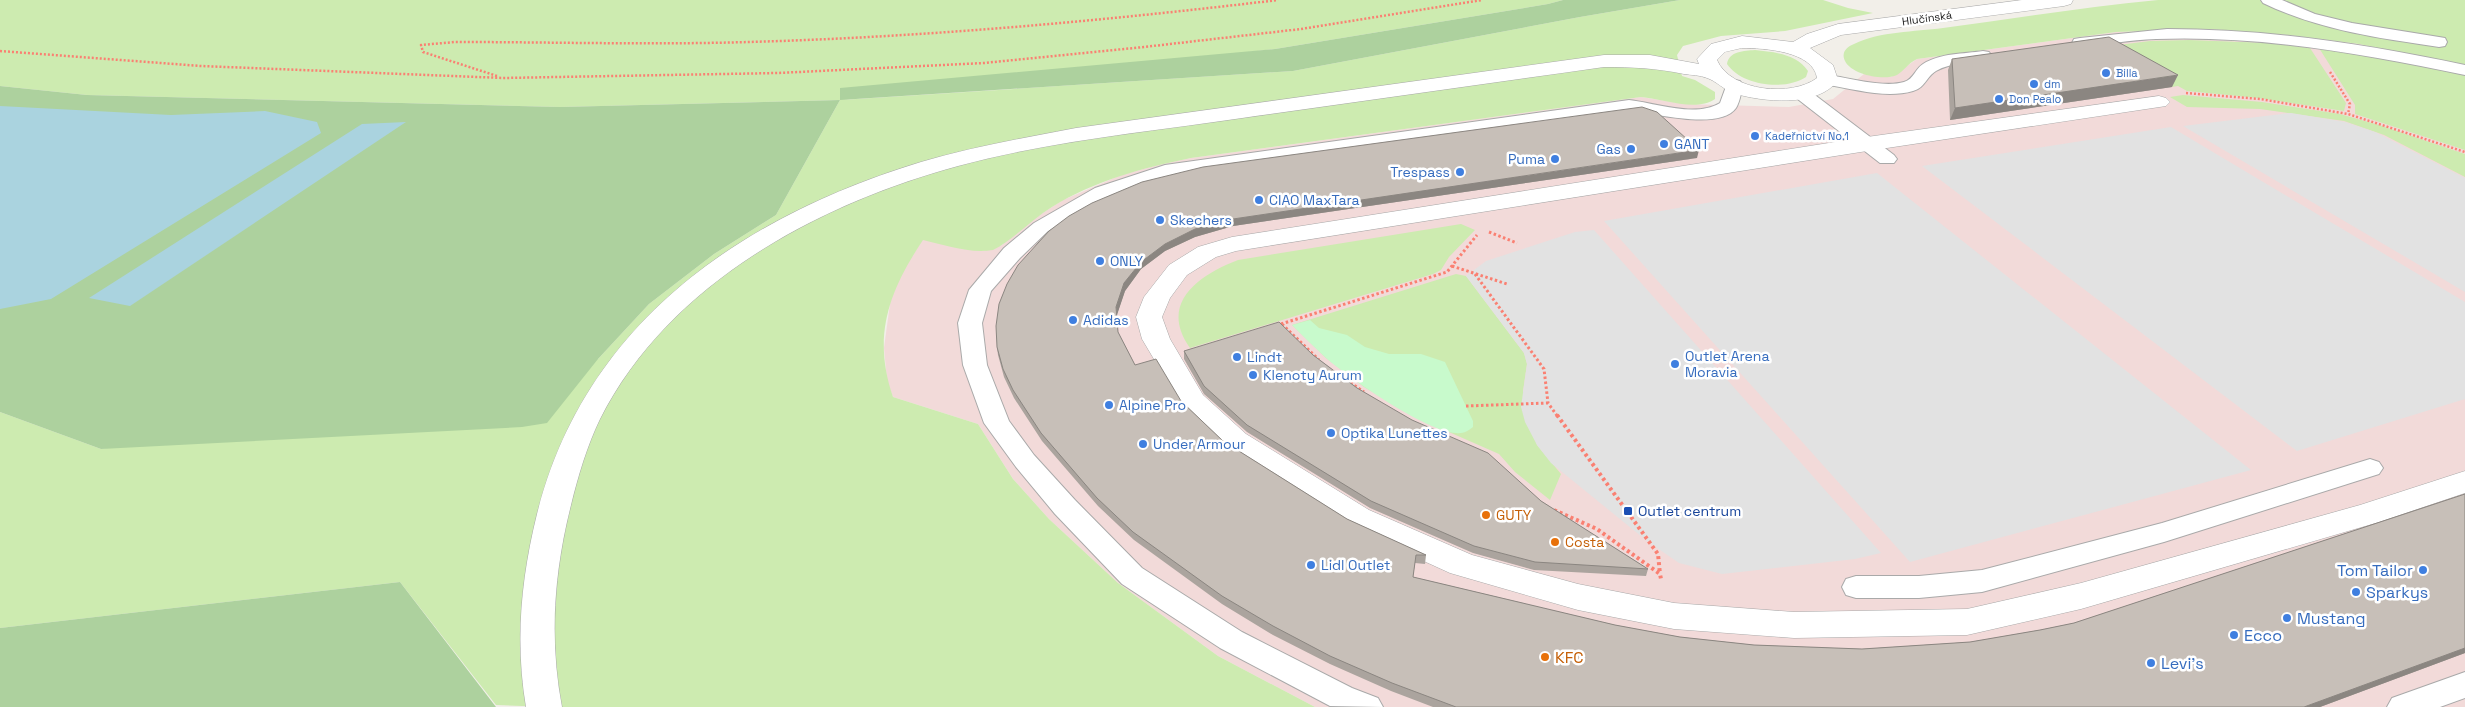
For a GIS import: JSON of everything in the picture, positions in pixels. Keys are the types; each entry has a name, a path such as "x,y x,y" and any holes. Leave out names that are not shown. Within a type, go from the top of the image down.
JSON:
{"street":[{"name":"Hlučínská","path":"1795,49 1814,38 1838,30 2064,0"},
{"path":"544,707 537,675 537,622 541,565 560,486 580,431 592,407 620,364 656,323 698,283 778,230 831,204 912,172 1000,150 1091,133 1604,61 1650,62 1713,73 1734,85 1775,94 1801,94 1814,90 1823,86 1828,80 1829,75 1822,63 1795,49 1752,42 1725,45 1712,51 1707,59 1709,68 1713,73"},
{"path":"2159,102 1877,151 1232,244 1207,252 1178,270 1157,296 1149,317 1156,339 1193,401 1235,441 1358,518 1462,564 1578,597 1674,616 1794,625 1888,625 1967,622 2090,593 2368,514 2465,482"}],"lane":[{"path":"2269,0 2298,14 2326,23 2439,42"},
{"path":"2064,45 2166,34 2254,37 2360,49 2465,70"},
{"path":"1828,80 1891,88 1907,87 1918,84 1928,68 1940,63 1997,54"},
{"path":"1367,707 1341,697 1231,640 1132,576 1059,500 1025,461 997,423 975,365 970,323 980,290 1012,253 1041,227 1102,192 1172,169 1629,105 1694,114 1718,113 1728,106 1734,85"},
{"path":"1801,94 1877,151"},
{"path":"1856,587 1919,587 1982,581 2164,532 2370,468"},
{"path":"2403,707 2465,685"}],"path":[{"path":"503,78 423,52 421,45 456,42 645,44 760,42 1047,24 1211,9 1278,0"},
{"path":"0,51 201,66 503,78 778,73 984,63 1301,29 1482,0"},
{"path":"2159,102 2153,97 2175,92 2243,98 2326,109 2385,124 2465,152"},
{"path":"1273,326 1447,272 1482,230 1517,243"},
{"path":"1452,266 1507,284"},
{"path":"1475,274 1544,369 1548,403 1658,554 1660,574 1673,605 1674,616"},
{"path":"1282,324 1326,365"},
{"path":"1333,370 1369,396"},
{"path":"1466,406 1548,403"},
{"path":"1552,509 1597,529 1660,574"}],"shaded area":[{"name":"Outlet Arena Moravia","path":"2210,29 2289,35 2359,44 2465,66 2465,707 1315,707 1218,656 1118,583 1049,519 1013,479 978,424 893,397 887,381 884,348 891,296 902,271 923,239 983,251 1002,245 1030,221 1063,200 1121,175 1158,165 1191,158 1641,97 1686,104 1789,107 1833,99 1864,74 1891,77 1917,59 2116,32"},
{"path":"2291,113 2345,122 2375,132 2465,178 2465,292 2183,126"},
{"path":"2171,127 2465,302 2465,399 2297,451 1922,166"},
{"path":"1877,173 2251,470 1910,562 1604,221"},
{"path":"1594,230 1881,553 1855,559 1722,574 1679,563 1647,541 1551,463 1537,445 1525,422 1521,407 1527,364 1524,353 1466,276 1486,261 1575,232"}],"green space":[{"path":"0,0 1563,0 1275,49 841,100 1293,71 1680,0 1823,0 1873,13 1785,31 1721,36 1683,46 1677,55 1682,76 1695,80 1715,92 1715,99 1707,103 1689,105 1641,97 1191,158 1119,176 1085,190 1052,207 993,250 967,250 923,240 901,277 887,315 884,334 884,354 893,397 978,424 1013,479 1049,519 1118,583 1218,656 1315,707 551,707 496,705 400,582 0,628 0,412 101,449 598,359 649,304 714,254 776,215 840,100 560,107 87,95 0,86"},
{"path":"1563,0 1680,0 1293,71 840,100 840,88 1275,49"},
{"path":"2158,0 2465,0 2465,66 2359,44 2289,35 2210,29 2116,32 1917,59 1902,72 1891,77 1869,76 1861,73 1849,66 1844,58 1845,51 1851,45 1886,34"},
{"path":"2189,40 2269,43 2310,48 2346,103 2344,111 2258,98 2187,91 2178,86 2172,87 2102,47 2150,41"},
{"path":"2319,48 2386,58 2465,75 2465,150 2355,114 2355,105"},
{"path":"1755,50 1791,57 1808,71 1806,77 1787,84 1764,84 1743,77 1727,64 1734,54"},
{"path":"0,86 87,95 560,107 840,100 776,215 714,254 649,304 598,359 547,423 522,427 101,449 0,412"},
{"path":"2183,95 2262,102 2340,114 2379,125 2465,154 2465,177 2384,135 2344,121 2260,109 2187,107 2170,97"},
{"path":"1461,224 1475,230 1449,257 1441,270 1433,274 1190,348 1181,332 1179,317 1181,304 1187,293 1210,274 1238,260"},
{"path":"1456,274 1466,276 1524,353 1527,364 1523,391 1537,445 1561,474 1550,500 1515,472 1499,454 1417,418 1364,387 1326,358 1292,325"},
{"path":"1310,320 1319,328 1347,335 1365,347 1389,354 1421,354 1445,362 1473,421 1473,427 1461,433 1443,430 1426,424 1368,390 1325,357 1292,325"},
{"path":"400,582 496,707 0,707 0,628"}],"water":[{"path":"0,106 171,115 265,111 317,122 321,133 51,299 0,309"},
{"path":"406,122 130,306 89,298 362,124"}],"building":[{"path":"2109,37 2178,75 1955,108 1952,59"},
{"path":"1642,107 1657,112 1699,150 1233,219 1195,229 1165,244 1141,262 1124,283 1116,307 1118,332 1135,365 1156,359 1181,401 1223,441 1347,519 1426,555 1416,555 1413,577 1615,625 1680,637 1754,645 1862,649 1970,642 2074,623 2465,494 2465,648 2304,707 1456,707 1392,683 1330,656 1273,626 1222,596 1133,532 1097,498 1041,433 1013,390 1003,369 997,347 996,326 999,304 1007,284 1018,265 1049,231 1069,216 1092,203 1142,182 1203,167"},
{"path":"1279,322 1313,355 1357,388 1412,420 1488,453 1541,501 1648,569 1535,562 1474,546 1371,501 1247,425 1204,386 1184,351"}],"place":[{"name":"Billa","path":"2106,73"},
{"name":"dm","path":"2034,84"},
{"name":"Don Pealo","path":"1999,99"},
{"name":"Kadeřnictví No.1","path":"1755,136"},
{"name":"GANT","path":"1664,144"},
{"name":"Gas","path":"1631,149"},
{"name":"Puma","path":"1555,159"},
{"name":"Trespass","path":"1460,172"},
{"name":"CIAO MaxTara","path":"1259,200"},
{"name":"Skechers","path":"1160,220"},
{"name":"ONLY","path":"1100,261"},
{"name":"Adidas","path":"1073,320"},
{"name":"Lindt","path":"1237,357"},
{"name":"Outlet Arena Moravia","path":"1675,364"},
{"name":"Klenoty Aurum","path":"1253,375"},
{"name":"Alpine Pro","path":"1109,405"},
{"name":"Optika Lunettes","path":"1331,433"},
{"name":"Under Armour","path":"1143,444"},
{"name":"Outlet centrum","path":"1628,511"},
{"name":"GUTY","path":"1486,515"},
{"name":"Costa","path":"1555,542"},
{"name":"Lidl Outlet","path":"1311,565"},
{"name":"Tom Tailor","path":"2423,570"},
{"name":"Sparkys","path":"2356,592"},
{"name":"Mustang","path":"2287,618"},
{"name":"Ecco","path":"2234,635"},
{"name":"KFC","path":"1545,657"},
{"name":"Levi's","path":"2151,663"}]}
